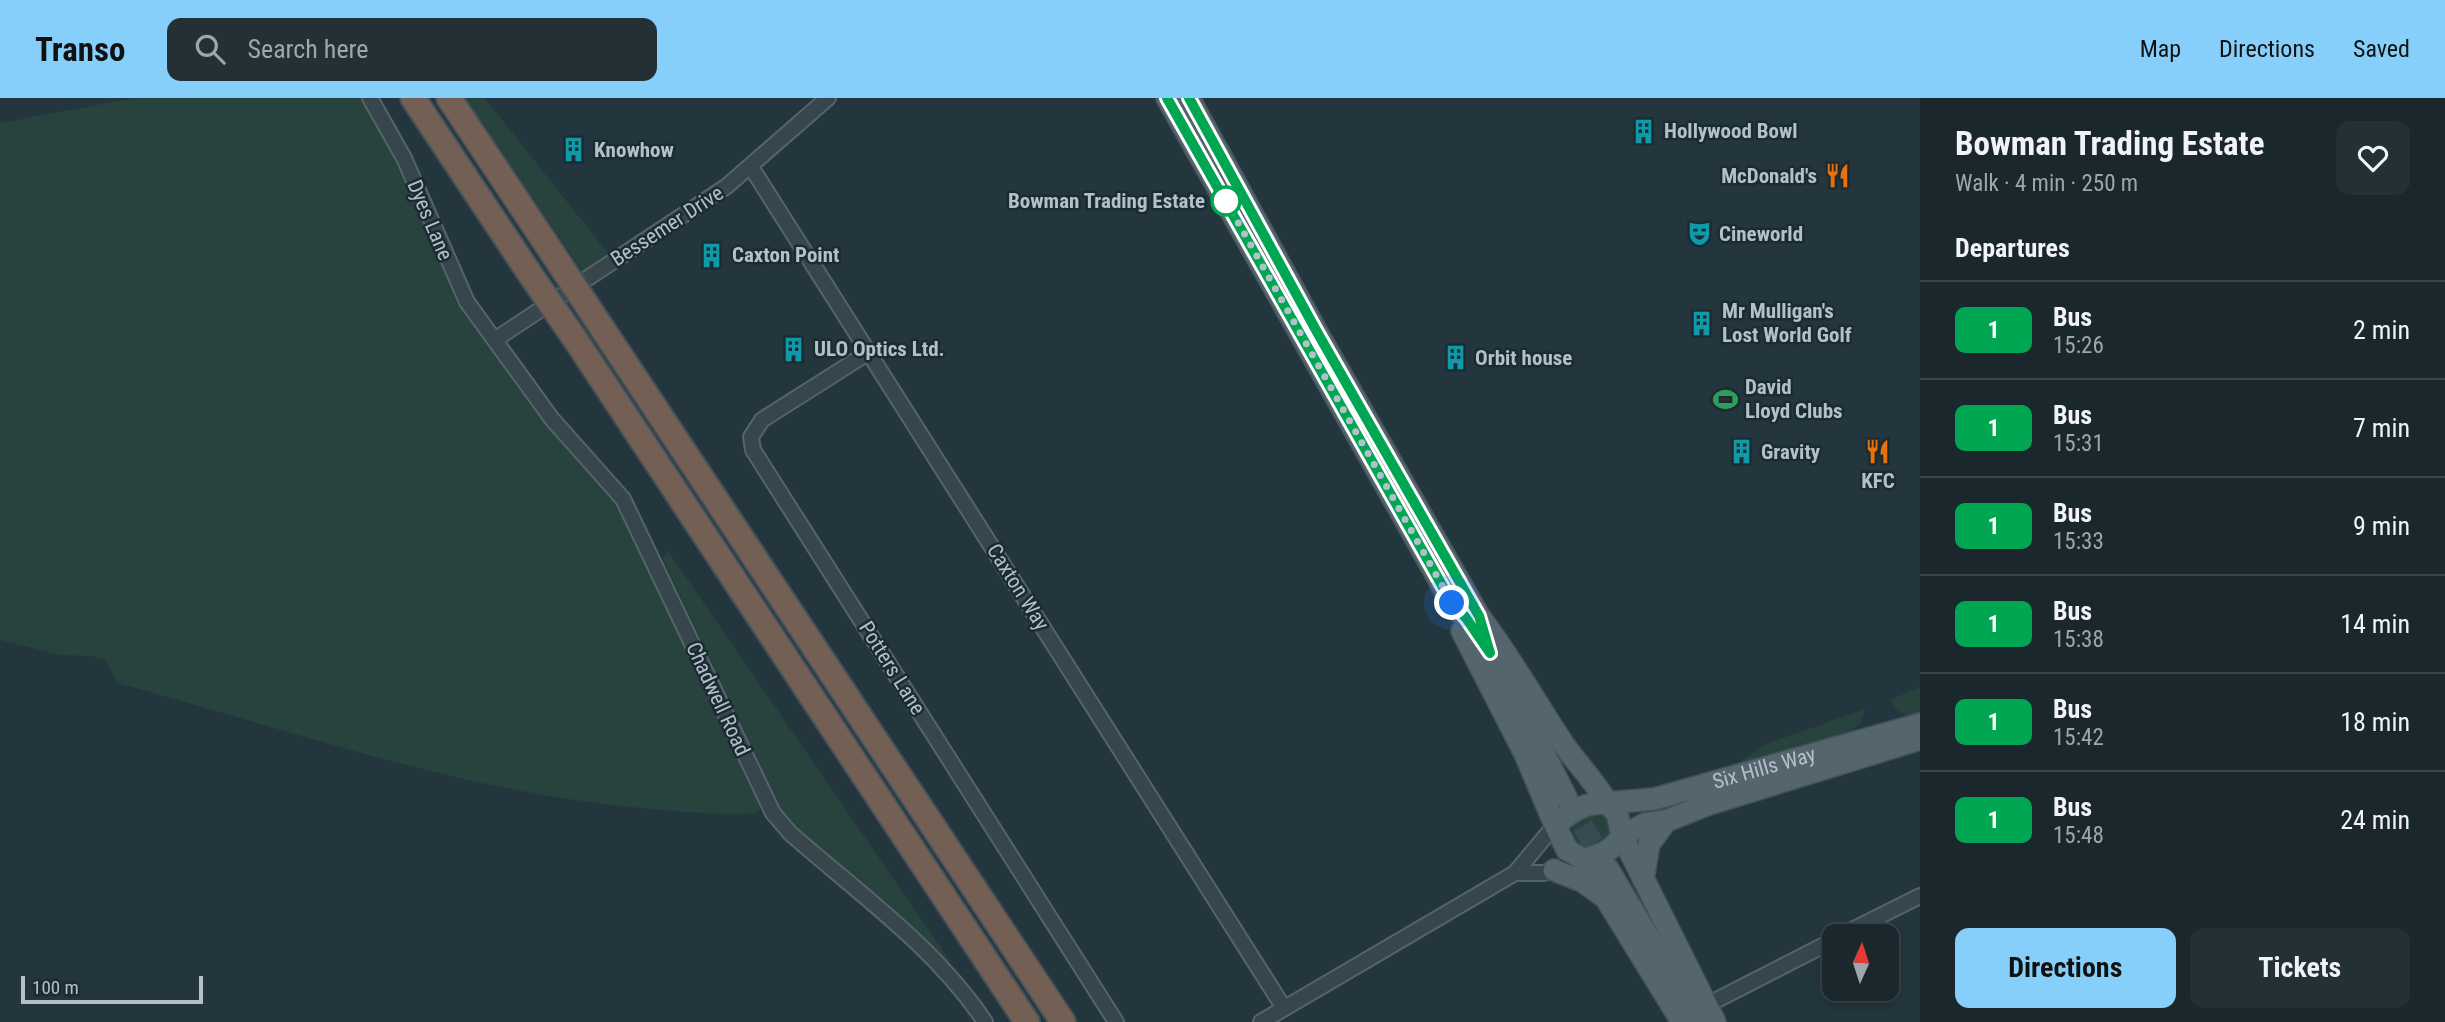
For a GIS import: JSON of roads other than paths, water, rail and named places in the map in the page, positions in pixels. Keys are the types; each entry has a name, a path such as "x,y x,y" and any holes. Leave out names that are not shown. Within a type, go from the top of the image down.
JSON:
{"highway":[{"path":"413,98 1027,1022"},
{"path":"449,98 1063,1022"}],"main road":[{"path":"1167,98 1452,603 1458,624 1525,754 1567,850 1584,860 1595,875 1605,897 1682,1022"},
{"path":"1189,98 1317,332 1479,616 1506,651 1583,772 1600,789 1606,803 1617,813 1622,836 1707,1016"},
{"path":"1452,603 1490,653 1567,799"},
{"path":"1479,616 1490,653"},
{"name":"Six Hills Way","path":"1606,803 1654,799 1920,724"},
{"name":"Six Hills Way","path":"1622,836 1645,824 1666,821 1706,805 1920,739"},
{"path":"1555,825 1579,807 1606,803"},
{"path":"1643,880 1649,844 1666,821"},
{"path":"1584,860 1602,855 1615,847 1622,836"},
{"path":"1608,869 1707,1016"},
{"path":"1555,870 1582,881 1605,897"}],"street":[{"name":"Dyes Lane","path":"370,98 404,158 467,302 495,339"},
{"name":"Bessemer Drive","path":"495,339 727,186 828,98"},
{"name":"Caxton Way","path":"751,167 1284,1008"},
{"name":"Chadwell Road","path":"495,339 552,419 623,499 780,823 931,955 970,999 985,1022"},
{"name":"Potters Lane","path":"869,352 762,420 751,437 753,450 1116,1022"},
{"path":"1261,1022 1515,873 1555,825"},
{"path":"1515,873 1544,873 1584,860"},
{"path":"1864,924 1920,896"},
{"path":"1707,1016 1822,947"}],"tunnel":[{"path":"1567,799 1608,869"}],"place":[{"name":"Hollywood Bowl","path":"1644,131"},
{"name":"Knowhow","path":"574,150"},
{"name":"McDonald's","path":"1837,176"},
{"name":"Bowman Trading Estate","path":"1226,201"},
{"name":"Cineworld","path":"1699,234"},
{"name":"Caxton Point","path":"712,255"},
{"name":"Mr Mulligan's Lost World Golf","path":"1702,323"},
{"name":"ULO Optics Ltd.","path":"794,349"},
{"name":"Orbit house","path":"1455,358"},
{"name":"David Lloyd Clubs","path":"1725,399"},
{"name":"Gravity","path":"1741,452"},
{"name":"KFC","path":"1878,452"}]}
